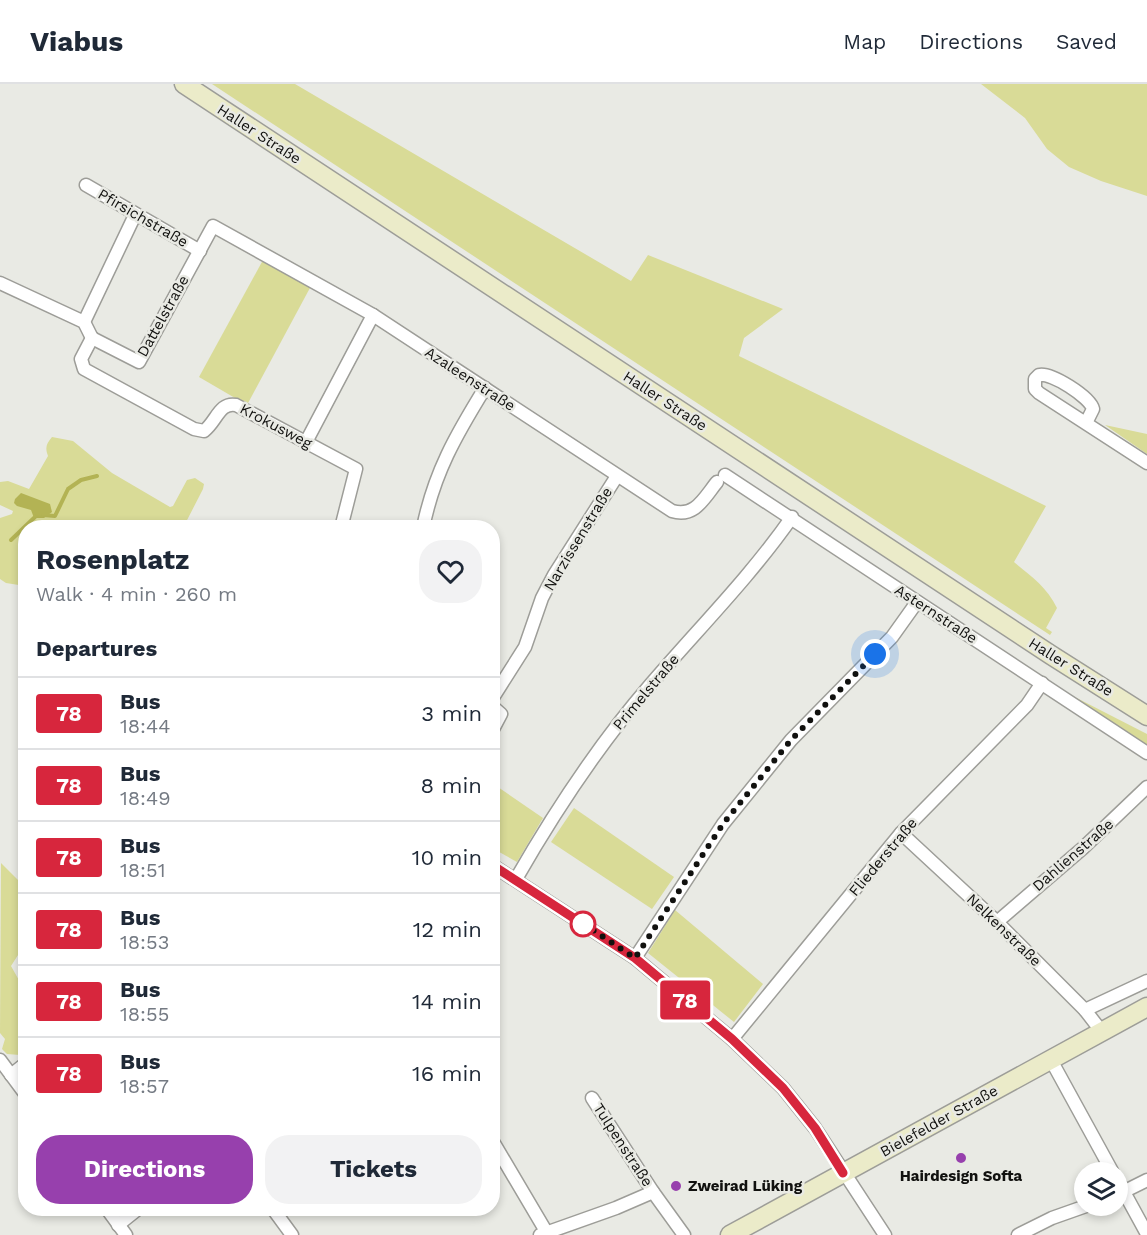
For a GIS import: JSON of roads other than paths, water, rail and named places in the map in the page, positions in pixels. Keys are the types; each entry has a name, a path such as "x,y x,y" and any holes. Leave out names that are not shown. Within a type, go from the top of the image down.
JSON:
{"main road":[{"name":"Haller Straße","path":"184,84 1041,649 1147,716"},
{"name":"Bielefelder Straße","path":"730,1235 1147,1007"}],"street":[{"name":"Pfirsichstraße","path":"86,185 200,251"},
{"path":"84,322 135,215"},
{"name":"Dattelstraße","path":"92,338 139,362 213,226"},
{"name":"Azaleenstraße","path":"213,226 373,315 672,511 681,514 689,512 721,478"},
{"path":"0,283 84,322 92,338"},
{"path":"306,442 373,315"},
{"name":"Krokusweg","path":"92,338 81,359 84,369 194,429 204,431 212,425 221,408 228,404 236,405 356,469 343,520"},
{"path":"1086,423 1093,409 1088,399 1050,375 1044,374 1035,379 1035,389 1039,393 1147,463"},
{"path":"425,520 438,473 452,442 484,388"},
{"name":"Narzissenstraße","path":"500,686 525,647 542,598 554,574 617,476"},
{"name":"Asternstraße","path":"721,478 792,518 1147,753"},
{"name":"Primelstraße","path":"516,879 572,787 626,715 768,552 792,518"},
{"path":"635,958 723,824 791,740 892,637 917,602"},
{"name":"Fliederstraße","path":"732,1039 901,833 1027,705 1042,683"},
{"name":"Dahlienstraße","path":"997,922 1083,849 1147,787"},
{"name":"Nelkenstraße","path":"901,833 997,922 1085,1010 1102,1032"},
{"path":"500,870 635,958 732,1039 783,1088 815,1128 885,1235"},
{"path":"1085,1010 1147,981"},
{"path":"0,1060 18,1084"},
{"path":"1051,1060 1107,1162"},
{"path":"11,1075 18,1069"},
{"name":"Tulpenstraße","path":"592,1098 684,1235"},
{"path":"500,1155 543,1234"},
{"path":"1128,1190 1147,1180"},
{"name":"Tulpenstraße","path":"543,1234 653,1192"},
{"path":"1128,1204 1147,1234"},
{"path":"1018,1235 1074,1210"},
{"path":"112,1216 122,1230 133,1216"},
{"path":"278,1216 292,1235"}],"waterway":[{"path":"43,515 55,516 68,489 81,480 97,476"},
{"path":"32,520 36,516"},
{"path":"11,540 18,533"}],"place":[{"name":"Hairdesign Softa","path":"961,1158"},
{"name":"Zweirad Lüking","path":"676,1186"}]}
